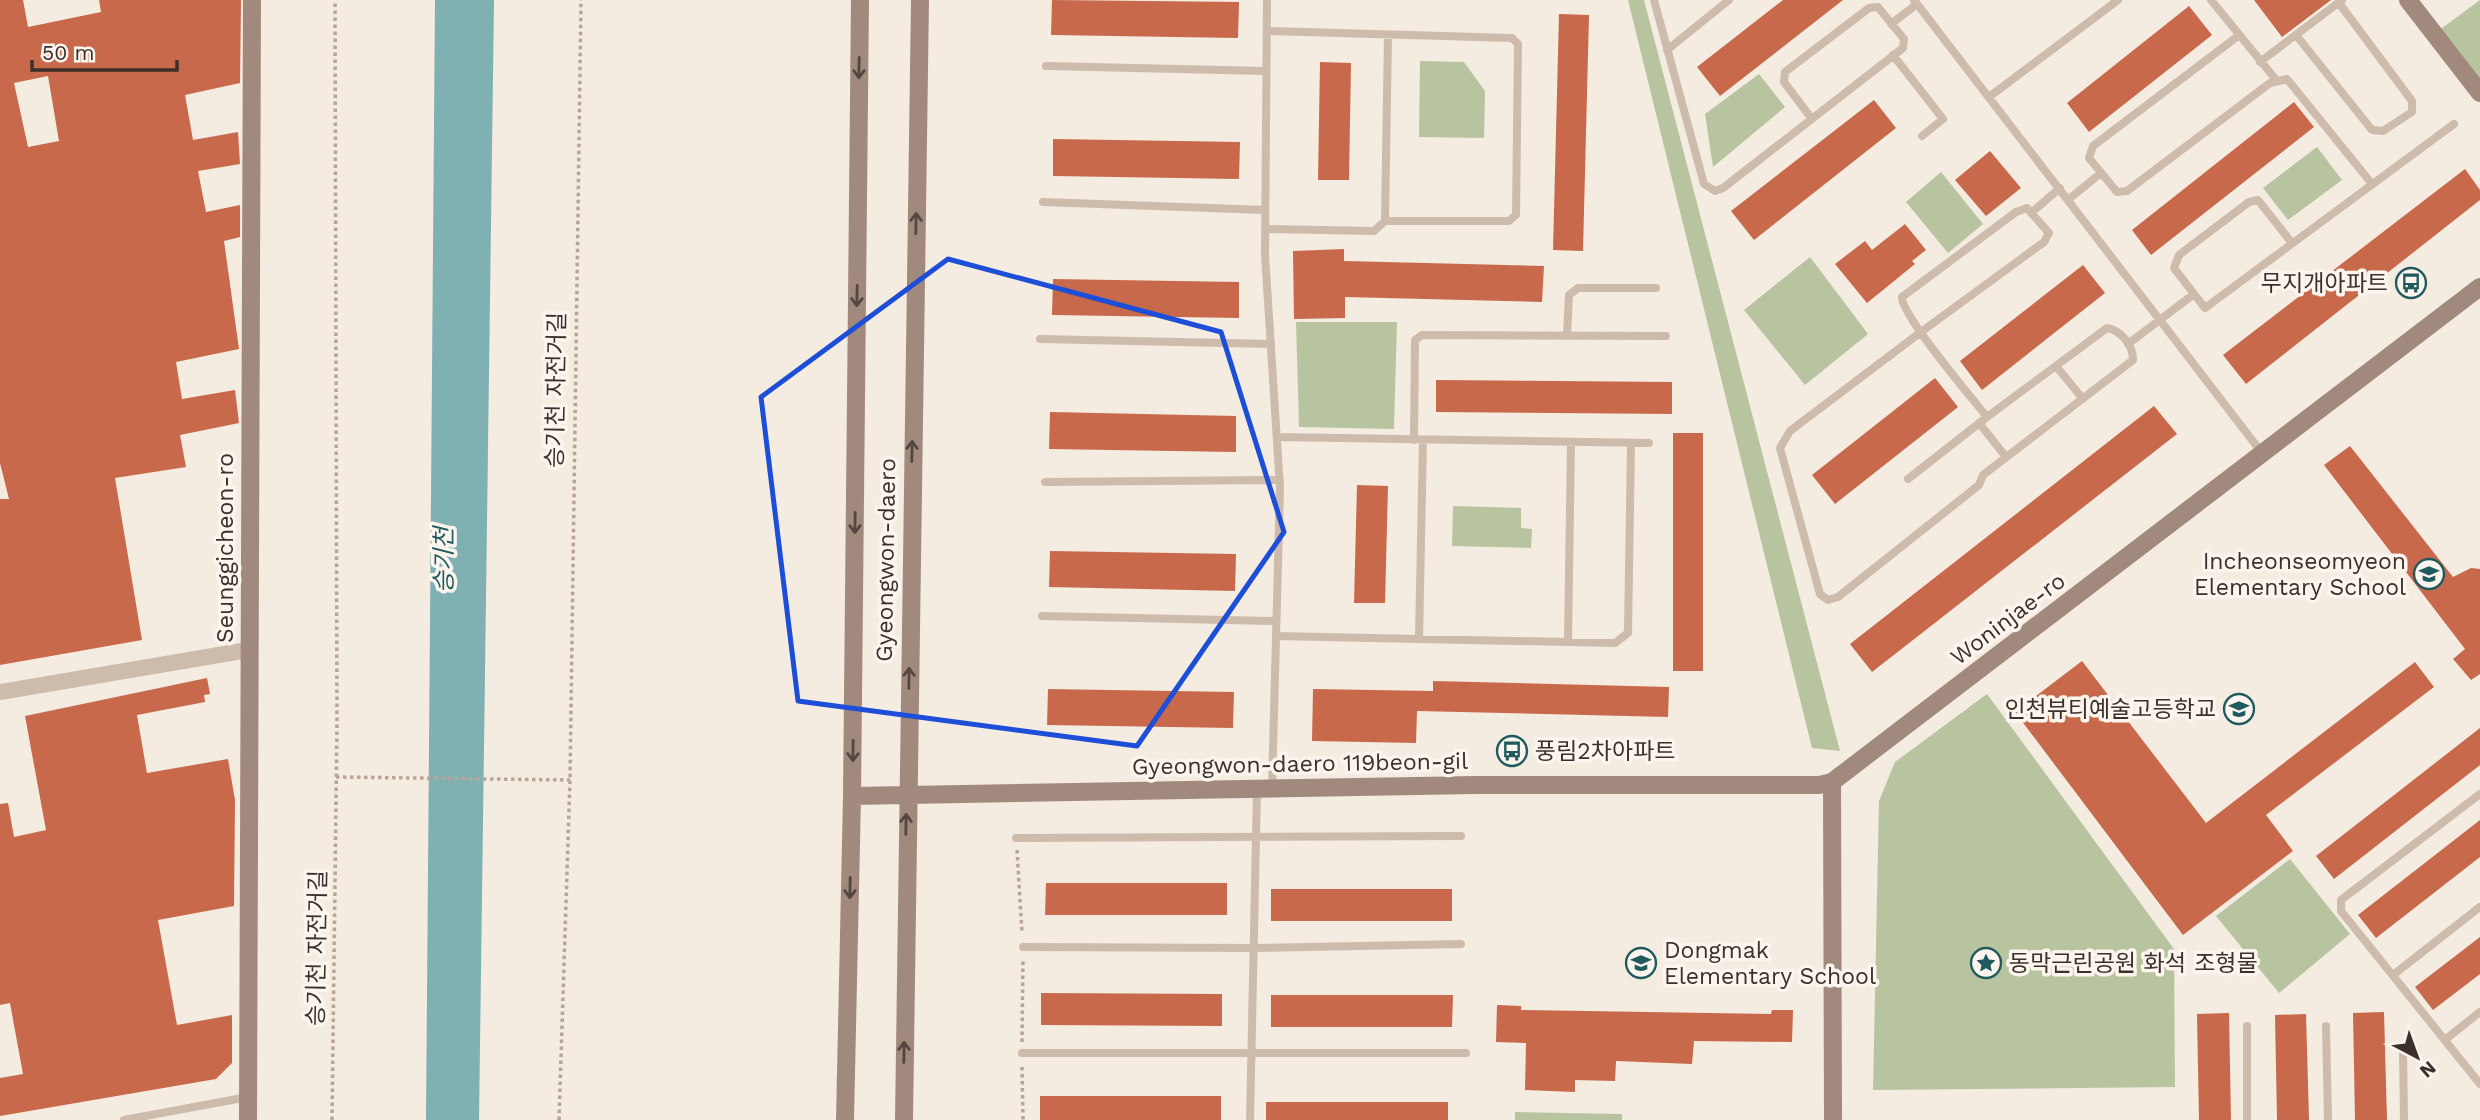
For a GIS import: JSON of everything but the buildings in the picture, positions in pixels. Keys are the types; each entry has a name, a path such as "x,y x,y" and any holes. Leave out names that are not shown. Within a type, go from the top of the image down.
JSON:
{"main road":[{"name":"Seunggicheon-ro","path":"248,1120 252,0"},
{"name":"Gyeongwon-daero","path":"845,1120 852,796 860,0"},
{"name":"Gyeongwon-daero","path":"904,1120 906,795 920,0"},
{"path":"2408,0 2480,93"},
{"name":"Woninjae-ro","path":"1832,782 2480,288"},
{"name":"Gyeongwon-daero 119beon-gil","path":"852,796 1475,785 1819,785 1832,782"},
{"path":"1832,782 1833,1120"}],"street":[{"path":"0,692 248,650"}],"lane":[{"path":"1250,1120 1256,838 1264,790 1276,636 1280,480 1265,229 1267,0"},
{"path":"1654,0 1704,184 1715,191 1723,188 1812,119 1893,55 1903,48 1904,39 1878,8 1869,8 1785,72 1784,82 1812,119"},
{"path":"1667,50 1729,0"},
{"path":"1989,97 2118,0"},
{"path":"2211,0 2277,81"},
{"path":"2260,62 2341,1 2412,101 2412,112 2383,131 2372,130 2296,35"},
{"path":"1891,24 1915,2 2162,318 2263,454"},
{"path":"1265,229 1374,231 1385,221 1509,221 1516,215 1518,44 1512,38 1267,31"},
{"path":"1385,221 1388,35"},
{"path":"2238,36 2093,146 2089,159 2117,192 2127,191 2270,83 2287,79 2372,184"},
{"path":"1893,55 1943,119 1922,136"},
{"path":"1046,66 1266,71"},
{"path":"2292,243 2258,200 2249,202 2179,255 2174,268 2205,308 2454,124"},
{"path":"2068,199 2101,173"},
{"path":"2031,213 2060,188"},
{"path":"1043,202 1265,210"},
{"path":"1908,479 1983,420 2107,328 2117,330 2129,344 2133,350 2133,360 1983,475 1979,485 1838,597 1828,600 1820,594 1780,448 1784,438 1921,332 2044,242 2049,233 2027,208 2016,212 1902,297 1901,306 1921,332 1983,420 2006,457"},
{"path":"1567,335 1569,295 1578,288 1656,288"},
{"path":"2129,344 2194,294"},
{"path":"1419,639 1415,340 1422,334 1667,336"},
{"path":"1040,339 1271,344"},
{"path":"2056,366 2083,399"},
{"path":"1277,437 1648,443"},
{"path":"1568,642 1571,442"},
{"path":"1276,636 1615,643 1628,633 1631,443"},
{"path":"1045,482 1280,480"},
{"path":"1042,616 1276,621"},
{"path":"2480,794 2341,900 2341,911 2480,1084"},
{"path":"1016,838 1461,836"},
{"path":"2393,975 2480,907"},
{"path":"1023,947 1254,948 1461,944"},
{"path":"2445,1039 2480,1012"},
{"path":"2247,1026 2248,1120"},
{"path":"2326,1026 2328,1120"},
{"path":"2403,1049 2404,1120"},
{"path":"1022,1053 1466,1053"},
{"path":"124,1120 250,1097"}],"path":[{"name":"승기천 자전거길","path":"332,1120 337,777 335,0"},
{"name":"승기천 자전거길","path":"559,1120 570,780 581,0"},
{"path":"337,777 570,780"},
{"path":"1016,838 1023,947 1023,1120"}],"highlighted area":[{"path":"948,259 1221,332 1284,532 1137,746 798,701 761,397"}],"green space":[{"path":"1628,0 1644,0 1840,751 1812,748"},
{"path":"2480,0 2480,93 2434,34"},
{"path":"1420,61 1464,62 1485,91 1484,138 1419,137"},
{"path":"1759,74 1785,107 1713,167 1705,114"},
{"path":"2317,147 2342,180 2288,220 2263,188"},
{"path":"1941,172 1983,224 1948,253 1906,202"},
{"path":"1810,257 1868,334 1805,385 1744,310"},
{"path":"1296,322 1397,322 1394,429 1299,427"},
{"path":"1453,506 1521,508 1521,528 1532,529 1531,548 1452,546"},
{"path":"1987,694 2174,949 2175,1087 1873,1090 1879,801 1895,762"},
{"path":"2290,859 2350,934 2279,993 2216,916"},
{"path":"1515,1112 1622,1114 1622,1120 1515,1120"}],"water":[{"name":"승기천","path":"435,0 494,0 479,1120 426,1120"}],"place":[{"name":"무지개아파트","path":"2411,283"},
{"name":"Incheonseomyeon Elementary School","path":"2429,574"},
{"name":"인천뷰티예술고등학교","path":"2239,709"},
{"name":"풍림2차아파트","path":"1512,751"},
{"name":"Dongmak Elementary School","path":"1641,963"},
{"name":"동막근린공원 화석 조형물","path":"1986,963"}]}
